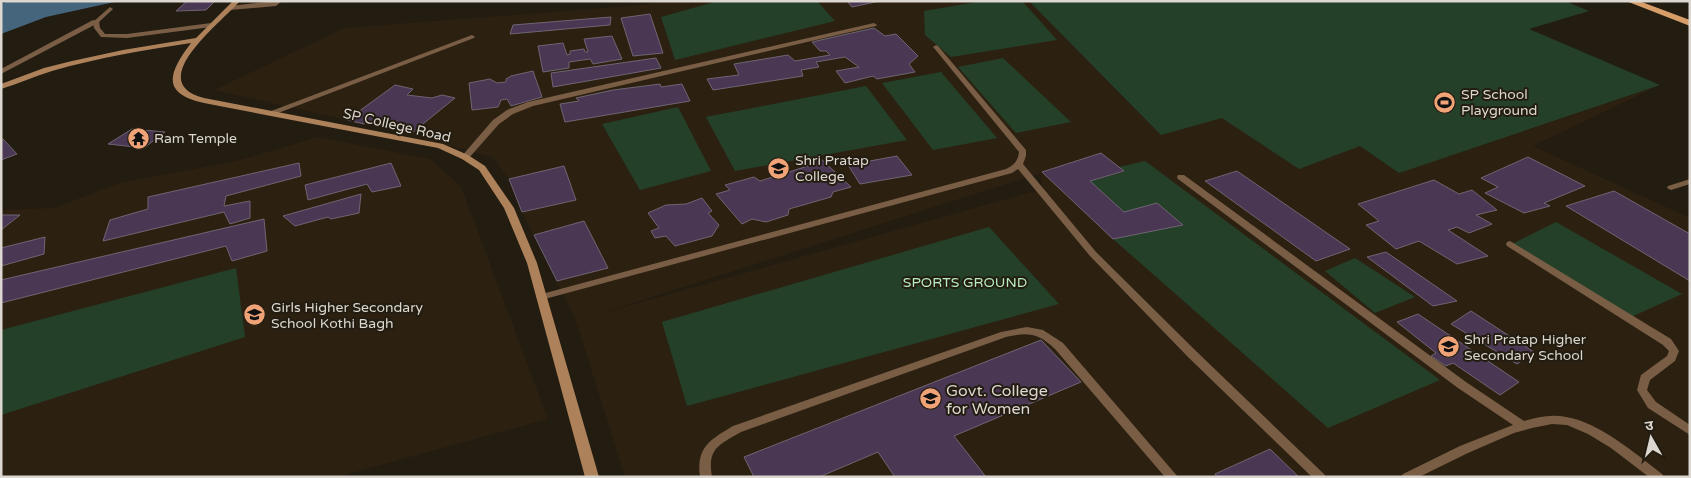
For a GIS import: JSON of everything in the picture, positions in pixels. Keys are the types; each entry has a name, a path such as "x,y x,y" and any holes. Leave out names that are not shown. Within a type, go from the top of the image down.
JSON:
{"main road":[{"path":"1630,1 1690,24"},
{"path":"1650,1 1690,16"}],"street":[{"path":"234,5 276,4 279,1"},
{"name":"SP College Road","path":"234,5 197,40 176,70 175,81 181,92 195,99 440,146 465,157 482,168 510,208 532,263 592,477"},
{"path":"1,72 96,22"},
{"path":"1,87 49,69 152,47 197,40"}],"lane":[{"path":"110,9 96,22 97,28 104,36 111,37 211,25"},
{"path":"465,157 496,122 510,112 531,104 874,25"},
{"path":"270,113 472,37"},
{"path":"541,298 1009,171 1019,165 1023,152 936,47"},
{"path":"1019,165 1093,254 1193,355 1320,477"},
{"path":"1182,177 1462,385 1521,425"},
{"path":"1671,188 1690,181"},
{"path":"1510,244 1667,342 1674,351 1671,358 1645,378 1642,390 1652,405 1690,431"},
{"path":"706,477 702,463 708,449 737,429 1004,334 1033,330 1059,346 1172,477"},
{"path":"1407,477 1521,425 1545,420 1556,420 1573,424 1606,440 1658,477"}],"shaded area":[{"path":"668,1 1565,1 1589,11 1497,37 1529,29 1660,85 1533,146 1690,218 1690,477 625,477 576,321 522,212 509,179 492,157 364,124 214,90 344,28 631,6","holes":["1041,173 1042,189 599,314"]},
{"name":"Girls Higher Secondary School Kothi Bagh","path":"318,137 430,159 461,186 548,419 337,477 1,477 1,210 54,208 119,183 237,161"}],"green space":[{"path":"718,1 817,1 835,21 675,60 661,17"},
{"path":"983,1 1022,1 1057,40 951,57 925,35 924,11"},
{"path":"1029,1 1565,1 1589,11 1529,29 1660,85 1399,173 1360,146 1299,169 1222,118 1161,135"},
{"path":"1003,58 1071,122 1016,133 958,67"},
{"path":"941,72 997,138 933,150 882,83"},
{"path":"866,86 907,140 735,171 706,117"},
{"path":"678,107 711,171 640,190 602,124"},
{"path":"1145,161 1440,380 1328,428 1113,239 1182,225 1124,212 1090,181 1124,172 1119,167"},
{"path":"1556,222 1682,294 1631,317 1512,244"},
{"name":"SPORTS GROUND","path":"989,227 1059,304 687,406 662,322"},
{"path":"1355,258 1415,297 1375,313 1325,271"},
{"path":"236,268 245,337 1,415 1,330"}],"water":[{"path":"8,1 119,1 46,17 1,34 1,4"}],"building":[{"path":"187,1 215,1 206,10 176,11"},
{"path":"847,1 880,1 852,7"},
{"path":"650,14 663,53 633,56 621,18"},
{"path":"611,17 610,25 510,34 513,25"},
{"path":"874,28 885,36 896,34 918,56 909,64 915,72 877,79 873,76 845,83 836,71 859,67 845,57 816,62 819,67 801,70 803,76 713,90 707,79 739,75 734,64 788,55 795,61 830,55 826,51 820,51 812,42"},
{"path":"612,36 622,59 593,64 590,59 569,62 569,68 543,72 538,46 563,43 567,55 570,54 570,51 584,49 585,52 588,52 584,39"},
{"path":"656,58 661,68 553,87 551,73"},
{"path":"533,71 542,97 511,106 507,99 501,100 498,107 472,110 469,83 490,79 497,83 506,82 506,79 511,76"},
{"path":"660,84 661,87 682,84 690,101 565,122 560,104 579,101 576,98 613,90"},
{"path":"395,85 413,89 407,95 432,98 442,95 455,98 413,132 393,128 397,124 374,120 364,124 347,120"},
{"name":"Ram Temple","path":"132,129 165,132 144,148 108,144"},
{"path":"3,139 17,154 1,160 1,140"},
{"path":"1101,153 1124,171 1090,181 1124,212 1157,203 1183,225 1113,239 1042,172"},
{"path":"818,156 851,187 833,192 831,197 789,209 788,215 766,222 752,219 742,224 716,194 730,190 725,185 754,177 760,181 808,166 802,160"},
{"path":"897,156 912,175 860,184 848,165"},
{"path":"1528,157 1585,186 1544,203 1550,206 1524,213 1485,193 1498,187 1481,178"},
{"path":"299,163 301,176 226,196 224,206 250,201 250,218 230,224 224,212 103,241 110,220 148,209 148,197"},
{"path":"391,163 401,186 372,192 367,184 308,200 305,185"},
{"path":"564,166 576,200 522,212 509,179"},
{"path":"1237,171 1350,249 1316,261 1205,181"},
{"path":"1434,180 1459,194 1472,190 1497,210 1476,215 1492,224 1469,233 1457,227 1448,230 1488,256 1457,264 1419,241 1396,249 1366,225 1379,221 1358,204"},
{"path":"1614,191 1690,234 1690,281 1566,206"},
{"path":"361,194 359,213 331,219 328,217 295,226 283,216"},
{"path":"702,198 712,211 708,213 719,225 712,236 675,246 666,236 655,238 651,231 659,228 648,213 666,205 686,204"},
{"path":"1,215 20,215 1,230"},
{"path":"264,219 267,251 232,261 226,246 1,303 1,280"},
{"path":"584,221 608,268 557,281 534,235"},
{"path":"45,237 44,254 1,266 1,248"},
{"path":"1386,252 1457,301 1433,306 1367,257"},
{"path":"1471,311 1534,352 1517,364 1451,324"},
{"path":"1418,314 1519,382 1500,395 1453,363 1446,366 1431,356 1436,353 1397,322"},
{"path":"1041,340 1081,382 954,436 986,477 895,477 878,452 819,477 754,477 744,457"},
{"path":"1270,449 1299,477 1217,477 1215,474"}],"place":[{"name":"SP School Playground","path":"1445,102"},
{"name":"Ram Temple","path":"138,138"},
{"name":"Shri Pratap College","path":"779,168"},
{"name":"Girls Higher Secondary School Kothi Bagh","path":"255,315"},
{"name":"Shri Pratap Higher Secondary School","path":"1448,347"},
{"name":"Govt. College for Women","path":"930,399"}]}
